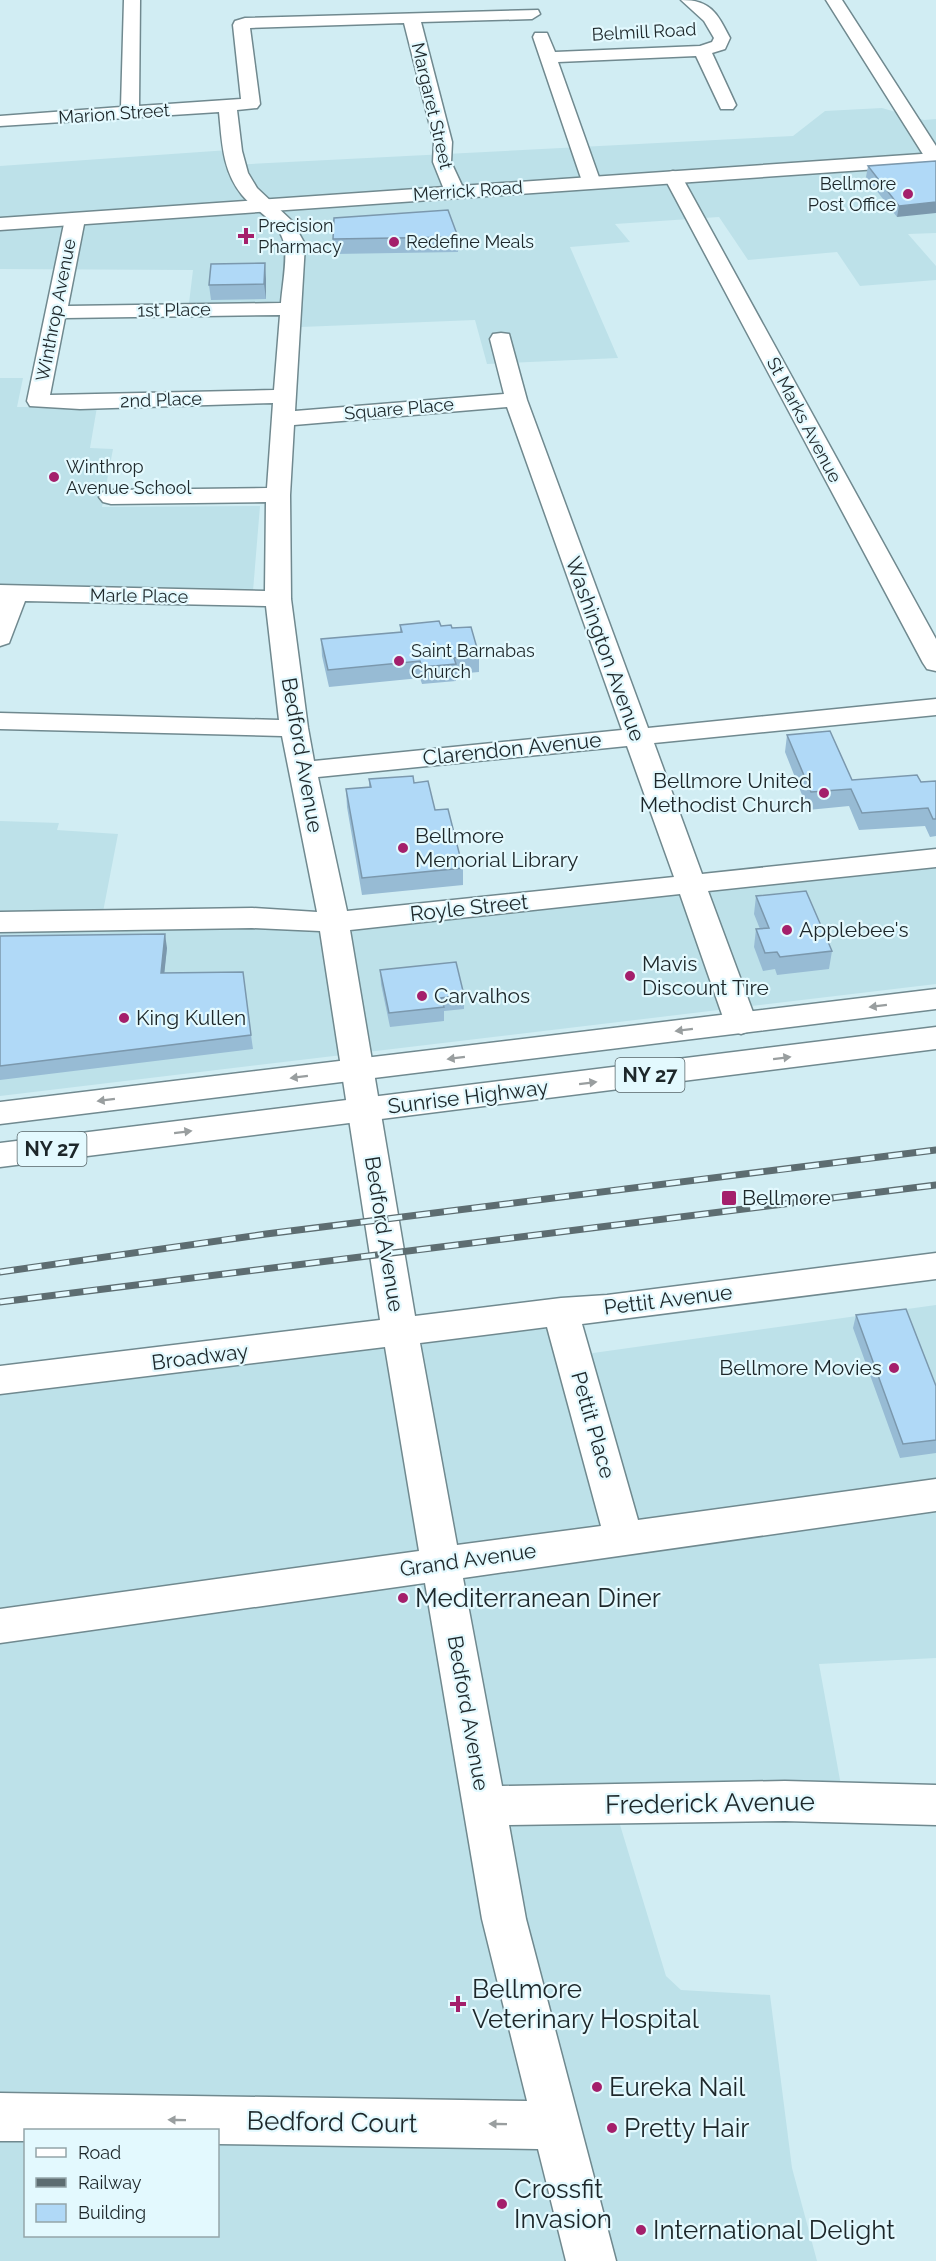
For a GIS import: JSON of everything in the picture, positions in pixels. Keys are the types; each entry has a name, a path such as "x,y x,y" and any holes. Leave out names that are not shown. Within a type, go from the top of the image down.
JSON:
{"main road":[{"path":"130,113 132,0"},
{"path":"326,0 329,21"},
{"name":"Belmill Road","path":"548,57 702,51 719,45 722,38 711,18 689,0"},
{"path":"834,0 935,159"},
{"path":"228,107 251,104 241,26 245,23 411,18 530,7 591,183"},
{"name":"Margaret Street","path":"411,18 443,142 442,162 455,192"},
{"path":"702,51 727,105"},
{"name":"Marion Street","path":"0,121 228,107"},
{"name":"Bedford Avenue","path":"228,107 235,166 251,193 287,225 295,244 278,495 278,599 294,728 334,922 400,1333 504,1919 591,2261"},
{"name":"Merrick Road","path":"0,224 935,159"},
{"name":"St Marks Avenue","path":"673,177 936,663"},
{"name":"Winthrop Avenue","path":"38,401 58,312 75,219"},
{"name":"1st Place","path":"58,312 290,309"},
{"name":"Washington Avenue","path":"501,339 516,400 741,1023"},
{"name":"Square Place","path":"283,407 516,400"},
{"name":"2nd Place","path":"38,401 283,407"},
{"path":"111,497 278,495"},
{"path":"0,638 8,593"},
{"name":"Marle Place","path":"8,593 278,599"},
{"name":"Clarendon Avenue","path":"303,770 936,707"},
{"path":"0,721 294,728"},
{"name":"Royle Street","path":"0,922 252,918 334,922 936,858"},
{"name":"Sunrise Highway","path":"0,1113 936,999"},
{"name":"Sunrise Highway","path":"0,1155 936,1038"},
{"name":"Pettit Avenue","path":"400,1333 561,1312 607,1309 936,1266"},
{"name":"Pettit Place","path":"561,1312 624,1538"},
{"name":"Broadway","path":"0,1380 400,1333"},
{"name":"Grand Avenue","path":"0,1626 936,1495"},
{"name":"Frederick Avenue","path":"484,1806 785,1801 936,1805"},
{"name":"Bedford Court","path":"0,2117 556,2125"}],"shaded area":[{"path":"882,108 924,120 936,119 936,233 908,234 936,266 936,280 860,286 837,252 748,260 719,217 615,224 630,242 570,247 618,358 487,364 475,320 301,327 287,302 189,303 193,270 0,269 0,166 229,150 232,165 793,136 825,111"},
{"name":"Winthrop Avenue School","path":"0,378 23,378 17,407 97,407 90,448 113,449 102,507 260,506 253,591 0,586"},
{"path":"0,821 59,823 57,830 118,834 102,917 335,919 936,858 936,984 0,1096"},
{"path":"936,1305 936,1658 819,1664 842,1791 610,1792 666,1976 681,1990 770,1995 792,2168 817,2261 0,2261 0,1387 573,1320 586,1354"}],"building":[{"name":"Bellmore Post Office","path":"936,161 936,202 899,206 868,166"},
{"path":"448,210 458,237 333,239 334,218"},
{"path":"265,263 264,284 209,285 211,264"},
{"path":"439,621 441,626 471,627 479,655 454,658 456,664 422,667 420,661 328,670 321,639 402,632 400,625"},
{"path":"830,731 852,780 917,775 921,782 936,781 936,819 933,819 928,808 862,813 851,789 811,792 787,735"},
{"name":"Bellmore Memorial Library","path":"413,776 414,783 428,781 435,810 448,809 463,868 362,878 346,789 371,787 369,779"},
{"path":"806,891 832,951 780,957 777,952 765,953 756,929 769,928 756,896"},
{"name":"King Kullen","path":"165,934 161,973 243,972 251,1035 0,1066 0,936"},
{"name":"Carvalhos","path":"456,962 464,995 441,998 444,1007 389,1013 380,970"},
{"name":"Bellmore Movies","path":"906,1309 936,1386 936,1440 903,1444 856,1315"}],"railway":[{"path":"0,1272 266,1234 936,1150"},
{"path":"0,1302 936,1185"}],"place":[{"name":"Bellmore Post Office","path":"908,194"},
{"name":"Precision Pharmacy","path":"246,236"},
{"name":"Redefine Meals","path":"394,242"},
{"name":"Winthrop Avenue School","path":"54,477"},
{"name":"Saint Barnabas Church","path":"399,661"},
{"name":"Bellmore United Methodist Church","path":"824,793"},
{"name":"Bellmore Memorial Library","path":"403,848"},
{"name":"Applebee's","path":"787,930"},
{"name":"Mavis Discount Tire","path":"630,976"},
{"name":"Carvalhos","path":"422,996"},
{"name":"King Kullen","path":"124,1018"},
{"name":"Bellmore","path":"729,1198"},
{"name":"Bellmore Movies","path":"894,1368"},
{"name":"Mediterranean Diner","path":"403,1598"},
{"name":"Bellmore Veterinary Hospital","path":"458,2004"},
{"name":"Eureka Nail","path":"597,2087"},
{"name":"Pretty Hair","path":"612,2128"},
{"name":"Crossfit Invasion","path":"502,2204"},
{"name":"International Delight","path":"641,2230"}]}
